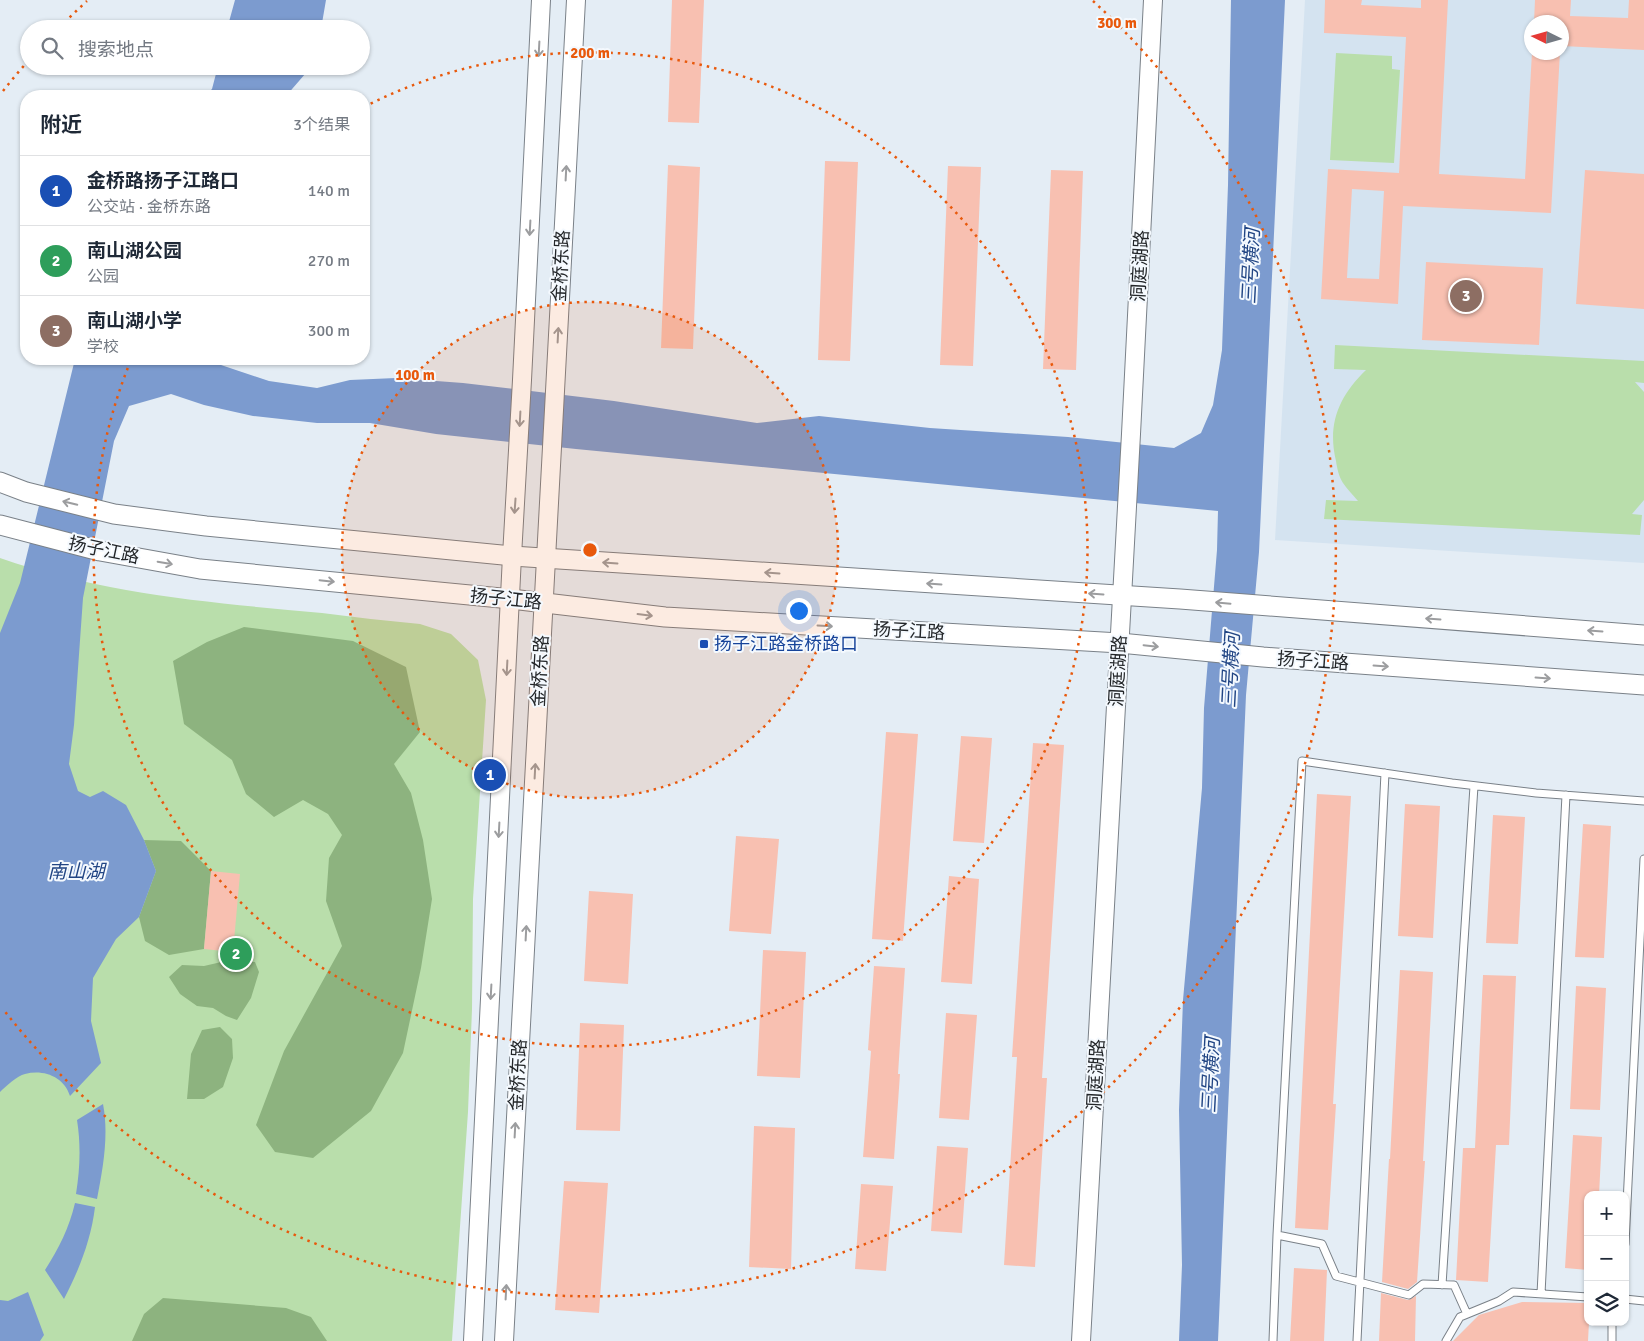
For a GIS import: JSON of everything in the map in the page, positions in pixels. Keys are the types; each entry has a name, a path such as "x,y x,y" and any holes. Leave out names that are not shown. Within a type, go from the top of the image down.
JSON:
{"main road":[{"path":"0,482 26,492 114,514 206,526 512,556 1180,599 1644,635"},
{"name":"扬子江路","path":"0,525 100,551 200,569 510,599 665,617 1120,642 1262,657 1644,685"}],"street":[{"name":"金桥东路","path":"473,1341 541,0"},
{"name":"金桥东路","path":"504,1341 576,0"},
{"name":"洞庭湖路","path":"1081,1341 1127,517 1153,0"}],"lane":[{"path":"1273,1341 1302,761 1474,786 1644,801"},
{"path":"1357,1341 1385,773"},
{"path":"1442,1285 1474,786"},
{"path":"1541,1294 1566,795"},
{"path":"1625,1236 1644,859"},
{"path":"1278,1235 1322,1244 1336,1276 1360,1283 1409,1295 1423,1284 1454,1285 1467,1314"},
{"path":"1446,1341 1460,1317 1499,1301 1514,1292 1584,1297"},
{"path":"1629,1300 1644,1301"},
{"path":"1612,1326 1612,1341"}],"shaded area":[{"path":"1305,0 1644,0 1644,563 1275,540"}],"green space":[{"path":"1336,53 1392,56 1392,69 1400,70 1394,163 1330,160"},
{"path":"1335,345 1644,361 1644,383 1635,382 1644,392 1644,500 1632,514 1642,515 1640,535 1324,519 1326,500 1358,501 1339,475 1333,435 1334,423 1342,400 1366,370 1334,369"},
{"path":"0,558 39,570 118,589 199,601 420,624 451,634 478,660 486,700 473,899 472,1009 468,1112 452,1341 0,1341"},
{"path":"244,627 353,641 406,667 420,732 394,764 411,793 423,840 432,899 421,968 403,1053 371,1111 313,1158 275,1152 256,1125 284,1051 342,946 326,901 329,858 342,835 328,814 303,800 274,817 246,794 232,760 184,724 173,661 207,642"},
{"path":"144,840 181,841 211,871 204,949 169,955 145,941 139,917 156,871"},
{"path":"230,960 255,962 259,972 251,998 237,1020 213,1008 197,1006 180,994 169,977 182,965 204,966"},
{"path":"220,1027 232,1039 233,1058 223,1087 204,1099 187,1099 191,1054 202,1030"},
{"path":"163,1298 286,1308 311,1317 327,1341 132,1341 144,1314"}],"water":[{"path":"235,0 326,0 323,20 229,20"},
{"path":"1231,0 1285,0 1259,552 1246,695 1218,1341 1179,1341 1182,1265 1179,1110 1183,1000 1202,788 1204,708 1217,550 1218,511 576,449 436,434 370,423 317,423 253,416 204,405 171,394 129,406 114,441 83,598 74,725 69,764 78,791 90,797 103,791 126,805 144,840 156,871 139,917 116,939 93,978 91,1021 101,1063 70,1096 67,1089 58,1079 39,1073 22,1075 0,1092 0,633 20,583 74,365 221,365 269,381 317,388 350,380 396,378 463,383 614,401 757,423 819,416 930,428 1068,437 1174,448 1201,433 1213,405 1222,350 1228,185"},
{"path":"216,75 304,75 291,90 212,89"},
{"path":"103,1104 105,1140 97,1199 76,1194 80,1157 77,1120"},
{"path":"75,1203 95,1207 91,1231 84,1254 64,1299 45,1270 63,1238"},
{"path":"28,1292 44,1335 40,1341 0,1341 0,1300 8,1301"}],"building":[{"path":"672,0 704,0 699,123 668,122"},
{"path":"1325,0 1362,0 1361,5 1421,8 1421,0 1448,0 1439,174 1525,179 1532,60 1560,60 1551,213 1403,206 1398,304 1321,299 1328,169 1399,173 1406,37 1324,33","holes":["1352,189 1384,191 1379,279 1347,278"]},
{"path":"1535,0 1571,0 1570,16 1628,18 1629,0 1644,0 1644,50 1569,46 1569,15 1534,15"},
{"path":"825,161 858,162 850,361 818,360"},
{"path":"668,165 700,167 693,349 661,348"},
{"path":"948,166 981,167 973,366 940,365"},
{"path":"1051,170 1083,171 1076,370 1043,369"},
{"path":"1585,170 1644,174 1644,309 1576,304"},
{"path":"1426,262 1543,268 1539,345 1422,340"},
{"path":"886,732 918,734 903,941 872,939"},
{"path":"961,736 992,738 984,843 953,841"},
{"path":"1033,743 1064,745 1042,1078 1047,1078 1035,1267 1004,1265 1017,1057 1012,1057"},
{"path":"1317,794 1351,796 1333,1104 1336,1104 1328,1230 1295,1228"},
{"path":"1405,804 1440,806 1433,938 1398,936"},
{"path":"1493,815 1525,817 1518,944 1486,943"},
{"path":"1583,824 1611,826 1604,958 1575,957"},
{"path":"736,836 779,839 771,934 729,931"},
{"path":"211,871 240,874 233,952 204,949"},
{"path":"949,876 979,879 972,984 941,982"},
{"path":"589,891 633,894 628,984 584,981"},
{"path":"763,950 806,952 800,1078 757,1076"},
{"path":"874,966 905,968 894,1159 863,1157 871,1051 868,1050"},
{"path":"1400,970 1433,972 1423,1161 1425,1161 1417,1282 1408,1289 1382,1282"},
{"path":"1483,975 1516,976 1509,1145 1496,1145 1488,1282 1456,1280 1463,1148 1475,1148"},
{"path":"1576,986 1606,988 1600,1110 1570,1109"},
{"path":"946,1013 977,1015 969,1120 939,1118"},
{"path":"580,1023 624,1025 620,1131 576,1130"},
{"path":"754,1126 795,1128 791,1269 749,1267"},
{"path":"1573,1135 1602,1137 1599,1191 1584,1191 1584,1270 1565,1268"},
{"path":"937,1146 968,1148 962,1233 931,1231"},
{"path":"564,1181 608,1183 599,1313 555,1310"},
{"path":"861,1184 893,1186 886,1271 855,1269"},
{"path":"1294,1268 1327,1270 1324,1341 1290,1341"},
{"path":"1381,1293 1408,1300 1416,1296 1415,1341 1379,1341"},
{"path":"1522,1302 1584,1303 1584,1326 1589,1326 1588,1341 1453,1341 1479,1315"}],"place":[{"name":"南山湖小学","path":"1466,296"},
{"name":"扬子江路金桥路口","path":"704,644"},
{"name":"金桥路扬子江路口","path":"490,775"},
{"name":"南山湖公园","path":"236,954"}],"water label":[{"name":"三号横河","path":"1250,266"},
{"name":"三号横河","path":"1230,670"},
{"name":"南山湖","path":"76,871"},
{"name":"三号横河","path":"1210,1075"}]}
